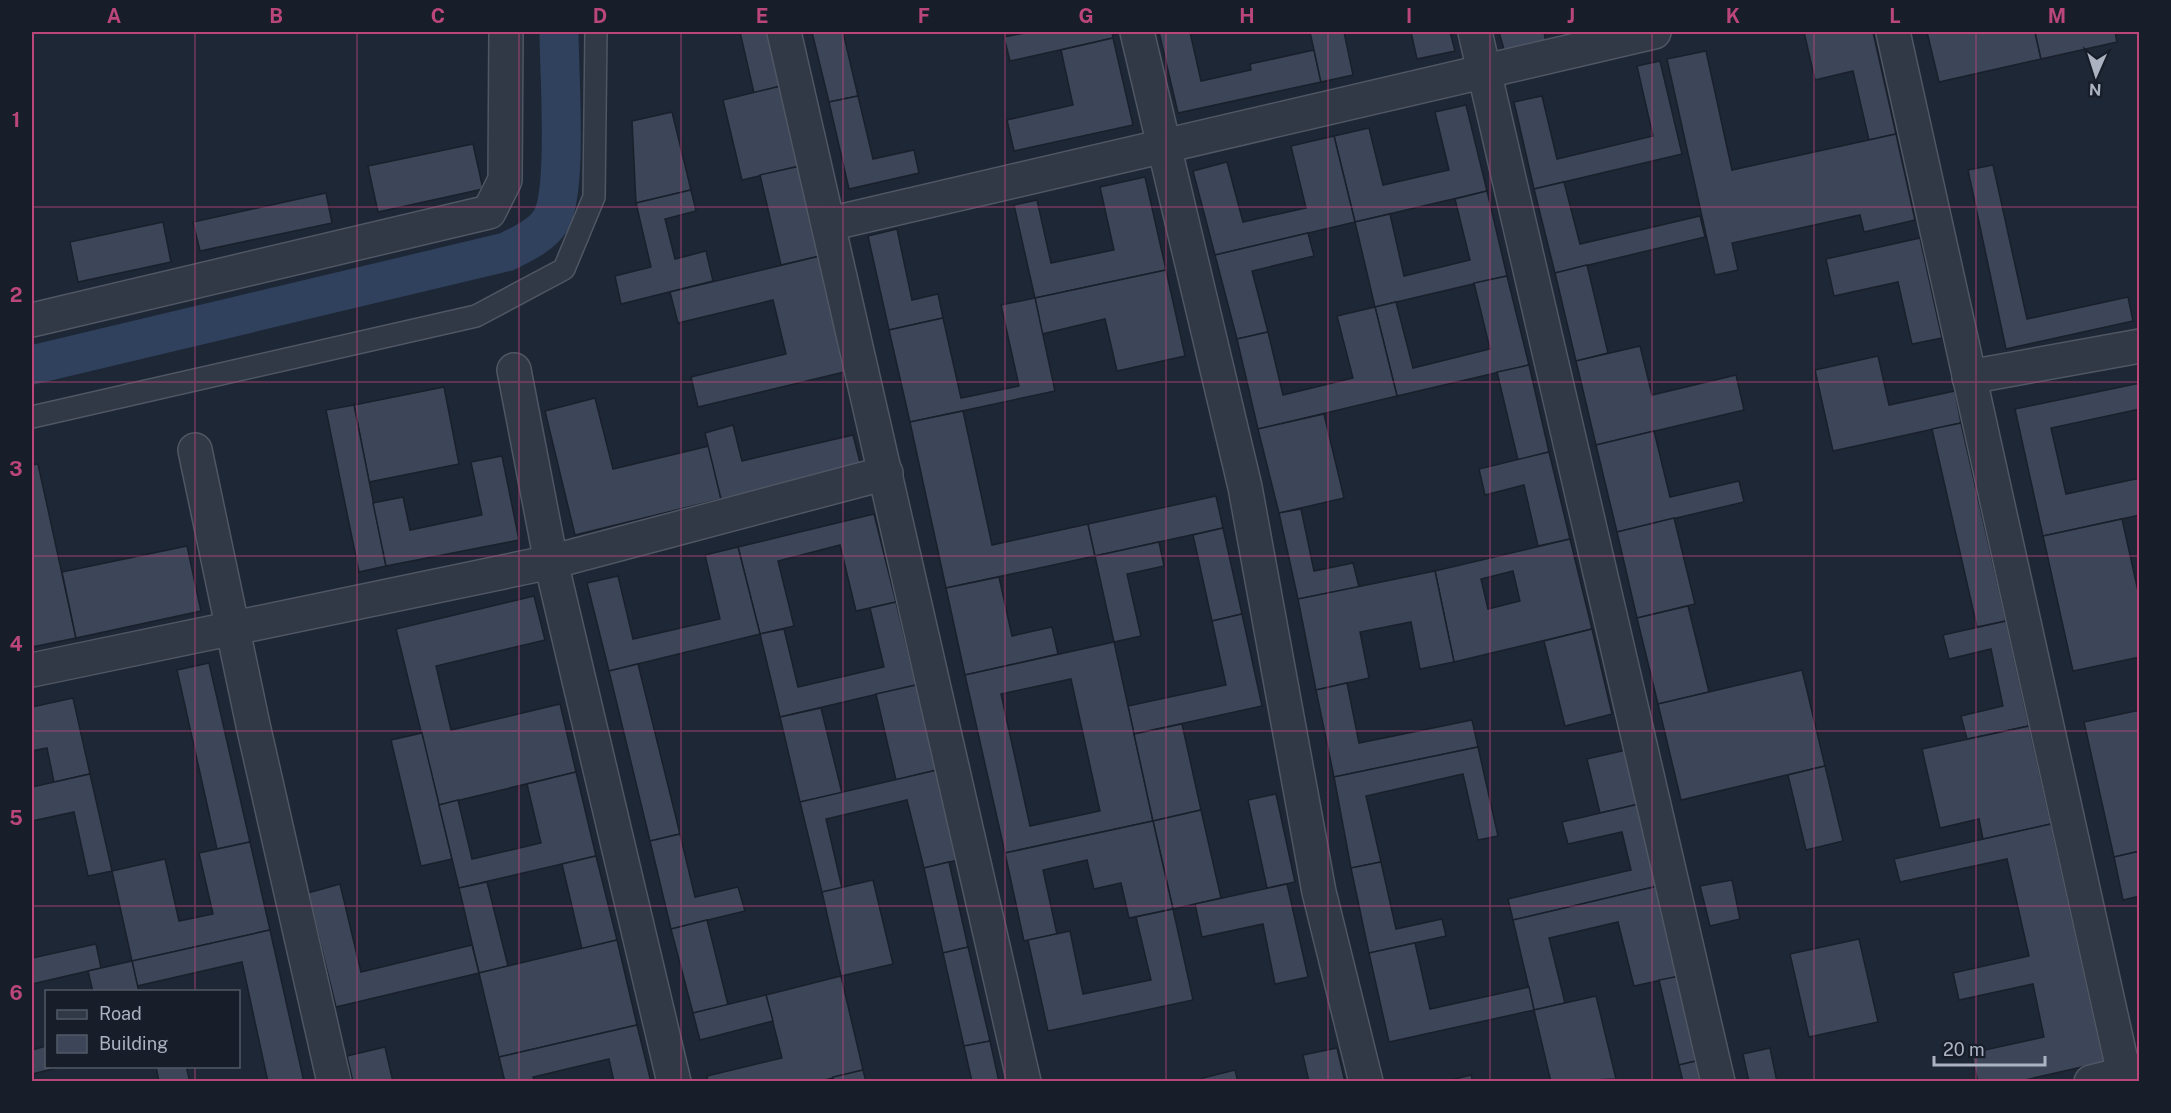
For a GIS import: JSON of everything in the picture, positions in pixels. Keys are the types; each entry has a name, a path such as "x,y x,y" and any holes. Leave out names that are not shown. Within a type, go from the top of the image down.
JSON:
{"street":[{"path":"32,320 489,212 505,180 506,32"},
{"path":"784,32 1024,1082"},
{"path":"1137,32 1245,487 1319,892 1366,1082"},
{"path":"1475,32 1718,1082"},
{"path":"829,224 1654,32"},
{"path":"1893,32 1970,376 2132,1072 2091,1082"},
{"path":"1970,376 2139,346"},
{"path":"514,370 551,562 674,1082"},
{"path":"195,450 232,627 334,1082"},
{"path":"32,670 551,562 886,473"}],"lane":[{"path":"32,417 476,316 564,269 594,197 596,32"}],"building":[{"path":"740,32 768,32 781,86 754,93"},
{"path":"812,32 843,32 858,96 829,102"},
{"path":"1030,32 1112,32 1113,38 1010,61 1004,37"},
{"path":"1159,32 1190,32 1201,81 1251,70 1250,64 1314,50 1321,82 1178,113"},
{"path":"1310,32 1344,32 1353,75 1321,82"},
{"path":"1411,32 1450,32 1455,51 1417,59"},
{"path":"1499,32 1544,32 1546,42 1505,53"},
{"path":"1804,32 1873,32 1896,134 1869,140 1853,71 1815,80"},
{"path":"1927,32 2035,32 2041,59 1939,82"},
{"path":"2035,32 2115,32 2117,42 2041,59"},
{"path":"1113,38 1133,125 1014,151 1007,120 1073,105 1061,50"},
{"path":"1706,51 1732,170 1896,134 1915,220 1864,232 1860,215 1732,243 1738,270 1715,275 1667,59"},
{"path":"1660,61 1682,154 1534,189 1514,102 1542,96 1557,159 1653,136 1637,66"},
{"path":"781,86 800,166 742,180 723,100"},
{"path":"858,96 873,159 914,150 919,173 849,189 829,102"},
{"path":"1466,105 1487,191 1355,222 1334,136 1369,128 1383,185 1449,170 1435,112"},
{"path":"672,112 691,190 636,203 632,121"},
{"path":"1334,136 1355,222 1215,255 1193,171 1227,162 1243,222 1306,208 1291,146"},
{"path":"473,144 483,189 378,212 368,166"},
{"path":"1993,165 2027,319 2128,297 2133,321 2006,349 1968,170"},
{"path":"800,166 820,256 781,265 760,175"},
{"path":"1145,177 1166,270 1035,298 1014,205 1037,200 1051,263 1114,250 1100,187"},
{"path":"1564,182 1580,244 1700,216 1705,237 1555,273 1534,189"},
{"path":"691,190 696,211 665,219 675,259 706,251 713,281 621,304 615,276 651,267 636,203"},
{"path":"1487,191 1507,276 1375,307 1355,222 1390,214 1404,276 1470,260 1455,199"},
{"path":"326,193 332,223 200,251 193,222"},
{"path":"163,222 171,262 78,282 70,242"},
{"path":"897,229 912,300 938,294 943,318 889,330 868,236"},
{"path":"1308,233 1314,256 1252,271 1268,332 1237,339 1215,255"},
{"path":"1920,238 1942,338 1912,344 1898,282 1834,296 1826,259"},
{"path":"820,256 844,372 698,407 691,377 786,354 773,300 678,323 670,292"},
{"path":"1587,265 1608,353 1576,361 1555,273"},
{"path":"1166,270 1185,356 1117,371 1105,319 1042,334 1035,298"},
{"path":"1507,276 1529,365 1397,396 1375,307 1396,302 1413,368 1490,349 1474,283"},
{"path":"1035,298 1055,391 910,422 889,330 943,318 961,398 1019,386 1001,305"},
{"path":"1375,307 1397,396 1258,429 1237,339 1268,332 1283,395 1353,378 1337,316"},
{"path":"1640,346 1652,395 1736,375 1744,410 1596,445 1576,361"},
{"path":"1878,356 1889,405 1955,391 1961,423 1833,451 1815,370"},
{"path":"1529,365 1549,452 1518,460 1497,372"},
{"path":"2140,383 2140,409 2051,428 2066,494 2140,478 2140,515 2043,536 2015,409"},
{"path":"444,387 459,464 369,482 354,405"},
{"path":"595,398 613,469 709,446 721,499 575,535 545,411"},
{"path":"354,405 386,566 359,572 326,410"},
{"path":"963,411 992,545 1088,524 1095,556 946,588 910,422"},
{"path":"1324,414 1344,498 1279,513 1258,429"},
{"path":"1961,423 2006,621 1977,627 1932,429"},
{"path":"733,425 742,461 853,435 861,466 721,499 705,433"},
{"path":"1654,431 1670,497 1739,481 1744,502 1617,532 1596,445"},
{"path":"1549,452 1570,539 1538,546 1524,485 1485,495 1479,469"},
{"path":"502,456 519,540 386,566 373,503 403,497 410,530 482,515 471,462"},
{"path":"38,464 76,638 32,647 32,465"},
{"path":"1216,496 1223,528 1095,556 1088,524"},
{"path":"1301,509 1314,571 1353,563 1359,587 1298,599 1279,513"},
{"path":"874,514 896,602 856,611 840,545 778,561 794,626 760,634 738,547"},
{"path":"1674,518 1695,604 1637,618 1617,532"},
{"path":"2122,519 2140,600 2140,657 2073,671 2043,536"},
{"path":"1223,528 1242,614 1212,621 1193,535"},
{"path":"1570,539 1592,629 1454,662 1435,571","holes":["1513,571 1520,601 1488,609 1481,579"]},
{"path":"1159,542 1164,566 1127,574 1141,636 1114,642 1095,556"},
{"path":"187,546 201,611 76,638 62,572"},
{"path":"738,547 760,634 609,671 587,583 618,576 633,639 720,619 705,555"},
{"path":"1435,571 1454,662 1420,669 1411,622 1360,632 1369,678 1316,690 1298,599"},
{"path":"999,577 1012,636 1052,627 1058,654 965,675 946,588"},
{"path":"534,596 545,640 436,666 451,730 560,704 576,772 439,805 396,629"},
{"path":"896,602 916,685 780,717 760,634 784,629 798,687 884,667 870,608"},
{"path":"1688,606 1709,692 1658,704 1637,618"},
{"path":"1242,614 1262,706 1134,734 1128,706 1226,685 1212,621"},
{"path":"2006,621 2029,726 1967,739 1961,716 2003,706 1991,649 1949,659 1943,635"},
{"path":"1592,629 1612,714 1565,726 1544,641"},
{"path":"1114,642 1153,821 1005,853 965,675","holes":["1071,679 1100,811 1030,826 1001,694"]},
{"path":"209,663 250,842 217,849 177,670"},
{"path":"638,664 680,834 650,841 609,671"},
{"path":"1802,670 1825,766 1681,800 1658,704"},
{"path":"1347,683 1359,743 1472,720 1478,747 1334,777 1316,690"},
{"path":"916,685 937,770 896,780 876,694"},
{"path":"73,698 90,774 54,782 47,748 32,751 32,707"},
{"path":"821,708 842,793 800,802 780,717"},
{"path":"2140,710 2140,851 2114,857 2084,722"},
{"path":"1182,724 1201,810 1153,821 1134,734"},
{"path":"2029,726 2051,824 1983,839 1979,819 1940,828 1922,749"},
{"path":"422,733 452,859 421,866 391,740"},
{"path":"1478,747 1498,836 1478,840 1463,774 1366,796 1381,862 1351,868 1334,777"},
{"path":"1626,750 1639,804 1600,813 1587,759"},
{"path":"1825,766 1843,841 1806,850 1788,775"},
{"path":"937,770 958,860 924,868 907,800 826,819 842,888 822,892 800,802"},
{"path":"576,772 596,856 459,888 439,805 458,800 472,859 541,843 527,784"},
{"path":"90,774 112,871 88,876 74,812 32,821 32,787"},
{"path":"1276,794 1295,882 1267,888 1248,800"},
{"path":"1639,804 1658,886 1513,920 1508,899 1631,870 1622,832 1568,844 1562,822"},
{"path":"1201,810 1221,898 1173,909 1153,821"},
{"path":"1153,821 1173,909 1129,918 1121,883 1094,889 1087,860 1043,870 1057,934 1024,941 1005,853"},
{"path":"2051,824 2104,1062 2016,1082 1978,1082 1971,1053 2044,1037 2033,984 1959,1000 1953,973 2029,956 2007,859 1900,882 1894,859"},
{"path":"680,834 695,897 738,887 745,911 671,929 650,841"},
{"path":"250,842 270,930 132,961 112,871 165,859 179,921 213,914 199,853"},
{"path":"2140,851 2140,896 2123,900 2114,857"},
{"path":"596,856 617,940 582,949 562,864"},
{"path":"949,862 968,947 943,953 924,868"},
{"path":"1381,862 1396,929 1442,919 1446,936 1369,953 1351,868"},
{"path":"873,880 893,964 841,976 822,892"},
{"path":"1732,880 1740,919 1710,926 1700,886"},
{"path":"487,882 508,966 479,973 459,888"},
{"path":"340,884 361,972 472,945 479,973 336,1007 308,893"},
{"path":"1287,884 1308,977 1275,984 1263,924 1202,937 1195,904"},
{"path":"1658,886 1680,976 1634,986 1618,922 1549,938 1565,1003 1534,1010 1513,920"},
{"path":"1173,909 1193,1000 1048,1031 1028,940 1070,931 1083,994 1151,980 1136,917"},
{"path":"707,920 728,1005 693,1013 671,929"},
{"path":"270,930 304,1082 268,1082 242,962 137,986 132,961"},
{"path":"1859,939 1878,1022 1809,1037 1790,954"},
{"path":"617,940 637,1025 499,1057 479,973"},
{"path":"1415,943 1430,1009 1529,987 1534,1010 1389,1042 1369,953"},
{"path":"96,944 101,968 32,984 32,958"},
{"path":"968,947 990,1041 964,1046 943,953"},
{"path":"132,961 139,990 93,990 88,971"},
{"path":"841,976 863,1070 817,1082 708,1082 707,1076 782,1058 766,995"},
{"path":"1680,976 1700,1060 1679,1065 1659,980"},
{"path":"766,995 773,1021 700,1040 693,1013"},
{"path":"1596,996 1616,1079 1551,1082 1534,1010"},
{"path":"637,1025 651,1082 614,1082 609,1059 533,1077 534,1082 505,1082 499,1057"},
{"path":"990,1041 999,1082 972,1082 964,1046"},
{"path":"45,1046 45,1068 57,1068 32,1074 32,1050"},
{"path":"385,1047 393,1082 353,1082 347,1056"},
{"path":"1337,1048 1345,1082 1309,1082 1303,1055"},
{"path":"1770,1048 1777,1082 1749,1082 1743,1054"},
{"path":"1700,1060 1705,1082 1683,1082 1679,1065"},
{"path":"156,1068 186,1068 190,1082 159,1082"},
{"path":"863,1070 866,1082 834,1082 833,1077"},
{"path":"1235,1070 1238,1082 1203,1082 1203,1078"},
{"path":"1471,1075 1473,1082 1443,1082"}],"waterway":[{"path":"32,365 506,252 531,239 551,220 559,184 561,158 559,32"}]}
